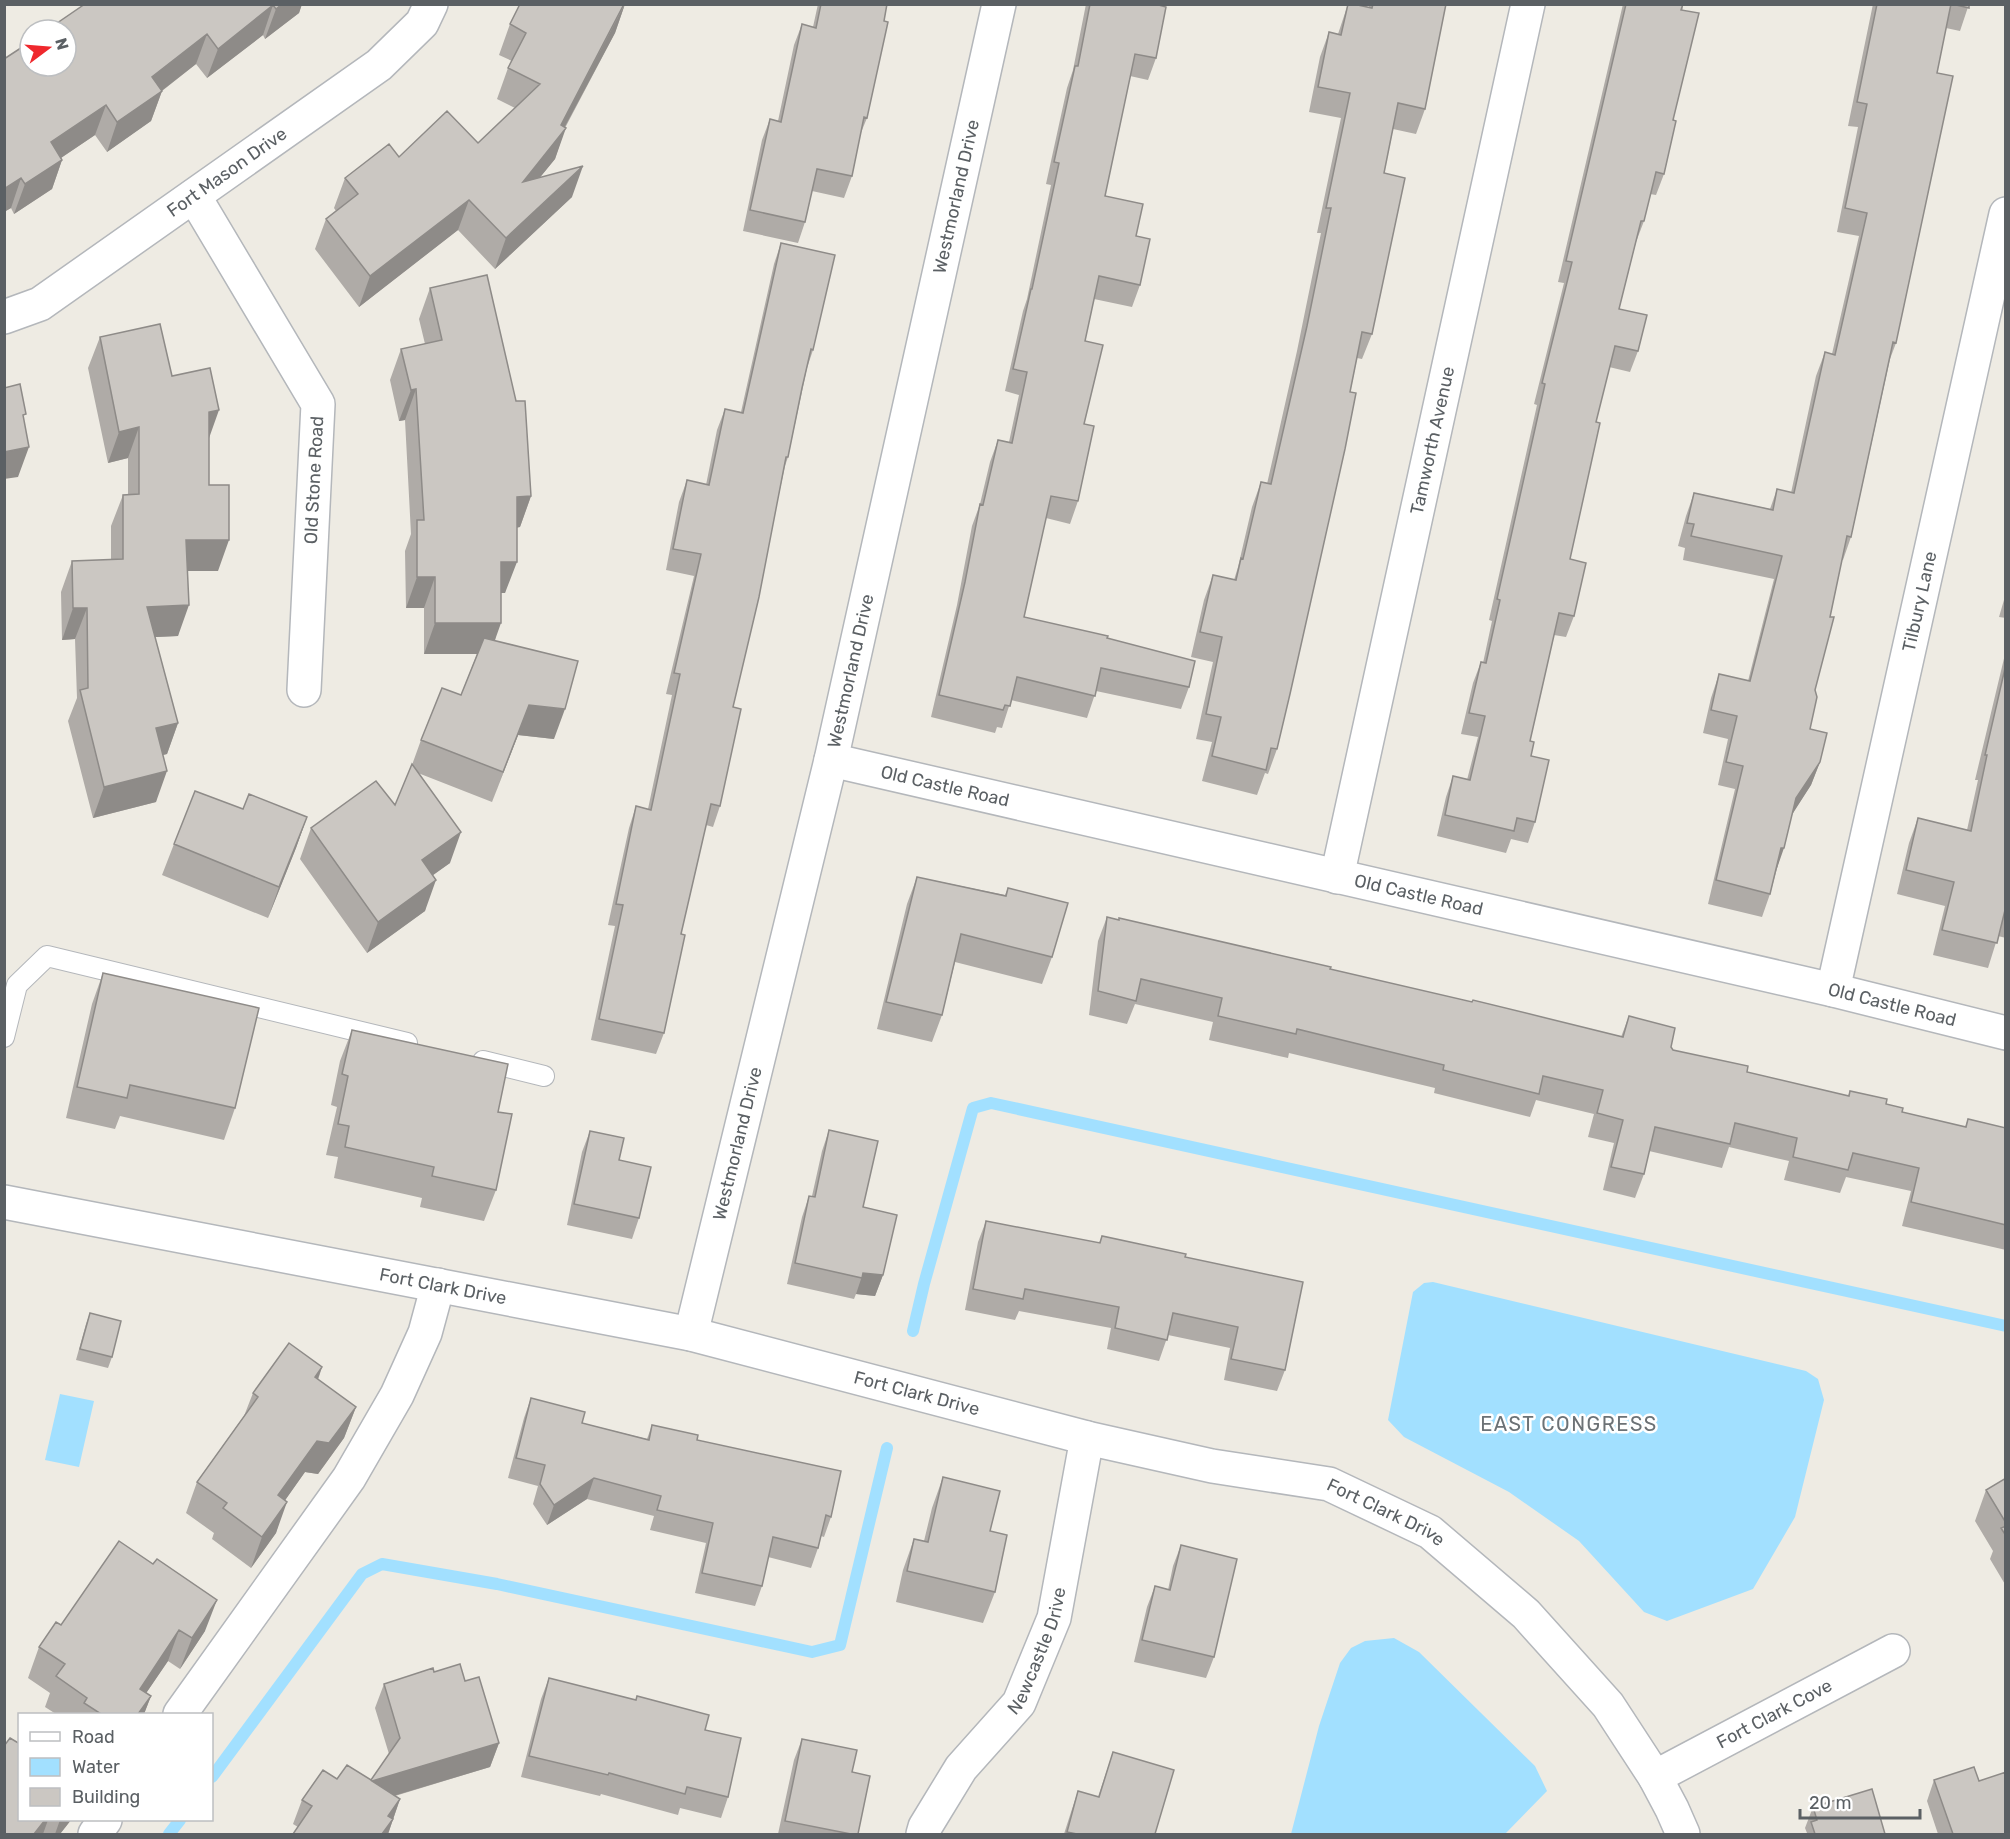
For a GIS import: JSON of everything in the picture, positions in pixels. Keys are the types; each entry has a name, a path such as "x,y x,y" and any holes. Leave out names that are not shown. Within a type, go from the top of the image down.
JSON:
{"street":[{"name":"Fort Mason Drive","path":"4,316 40,304 379,64 422,23 431,4"},
{"name":"Westmorland Drive","path":"691,1334 831,760 999,4"},
{"name":"Tamworth Avenue","path":"1337,878 1528,4"},
{"name":"Old Stone Road","path":"194,196 318,404 304,690"},
{"name":"Tilbury Lane","path":"1833,990 2006,214"},
{"name":"Old Castle Road","path":"831,760 1337,878 1833,990 2006,1033"},
{"name":"Fort Clark Drive","path":"4,1202 691,1334 1087,1438 1212,1466 1329,1484 1430,1532 1526,1614 1608,1705 1655,1777 1683,1834"},
{"path":"181,1713 349,1478 397,1395 425,1333 438,1285"},
{"name":"Newcastle Drive","path":"923,1834 961,1768 1019,1703 1054,1618 1087,1438"},
{"name":"Fort Clark Cove","path":"1655,1777 1893,1651"},
{"path":"94,1834 104,1821"}],"lane":[{"path":"4,1036 17,985 47,956 428,1048"},
{"path":"463,1056 544,1076"}],"water":[{"path":"1433,1282 1806,1371 1818,1379 1824,1400 1795,1517 1753,1589 1667,1621 1644,1612 1579,1541 1509,1492 1404,1437 1388,1420 1413,1292 1424,1283"},
{"path":"60,1394 94,1401 79,1467 45,1460"},
{"path":"1394,1638 1419,1652 1535,1766 1547,1791 1505,1834 1291,1834 1319,1726 1340,1663 1351,1648 1365,1641"}],"building":[{"path":"85,4 282,4 276,9 273,5 218,49 207,34 152,77 162,91 117,122 106,105 51,142 62,160 25,184 21,178 4,189 4,59 18,50 18,78 78,78 78,18 65,18"},
{"path":"520,4 624,4 561,125 566,128 523,182 583,166 506,238 469,200 370,276 326,219 358,194 345,178 389,144 399,157 447,111 478,143 540,84 508,68 526,33 510,24"},
{"path":"821,4 887,4 884,21 888,22 852,176 817,169 805,222 750,210 770,119 781,122 802,24 816,28"},
{"path":"1090,4 1155,4 1166,7 1156,58 1135,54 1105,196 1143,204 1136,236 1150,239 1140,285 1099,276 1085,341 1103,345 1084,424 1094,426 1078,501 1051,496 1024,617 1108,636 1107,638 1195,661 1189,687 1101,668 1095,696 1017,677 1010,706 1005,705 1003,710 939,695 980,504 983,505 998,440 1012,443 1027,372 1013,369 1059,163 1054,162 1075,66 1078,66"},
{"path":"1348,4 1372,8 1373,4 1446,4 1425,109 1398,103 1384,173 1405,178 1372,334 1362,332 1350,392 1356,393 1345,449 1277,749 1271,748 1266,770 1212,756 1221,717 1206,714 1222,637 1200,632 1213,575 1236,580 1261,482 1271,484 1331,208 1326,208 1350,93 1318,87 1329,32 1341,35"},
{"path":"1626,4 1683,4 1681,10 1699,13 1673,120 1676,121 1664,174 1656,172 1619,309 1647,315 1638,351 1615,346 1596,422 1600,423 1570,559 1586,563 1574,616 1559,613 1530,741 1534,742 1531,756 1549,760 1535,822 1517,818 1514,831 1445,815 1453,776 1470,780 1485,716 1469,713 1481,662 1486,663 1500,600 1497,599 1545,384 1542,383 1572,262 1566,261"},
{"path":"1877,4 1951,4 1937,73 1953,76 1896,343 1893,342 1851,537 1847,536 1830,617 1834,617 1815,690 1817,697 1810,729 1827,733 1820,762 1796,798 1770,894 1716,880 1743,766 1726,762 1737,716 1711,710 1719,674 1750,681 1782,556 1691,536 1694,524 1687,523 1694,493 1773,510 1777,489 1794,493 1825,352 1835,355 1867,213 1845,208 1867,104 1857,102"},
{"path":"1952,4 1969,4 1969,8"},
{"path":"781,243 835,255 813,350 811,349 788,457 786,457 759,597 733,707 741,709 720,806 711,804 681,934 685,935 664,1033 599,1019 623,905 616,904 636,806 651,810 680,674 674,673 701,554 673,549 687,480 709,485 725,409 743,413"},
{"path":"487,275 516,401 525,401 531,496 517,497 517,562 501,562 501,623 435,623 435,577 417,577 417,520 424,520 416,389 411,390 401,349 442,340 430,288"},
{"path":"160,324 172,376 210,368 219,410 209,412 209,485 229,485 229,540 186,540 189,605 147,607 178,723 156,728 167,771 104,787 80,690 88,688 87,608 73,608 72,561 123,559 123,495 139,494 139,427 119,432 100,337"},
{"path":"20,384 29,447 4,452 4,388"},
{"path":"484,638 578,661 565,709 529,705 503,772 421,740 442,688 461,695"},
{"path":"2006,664 2006,910 1997,943 1942,930 1954,882 1906,870 1918,818 1971,831 1987,755 1985,755"},
{"path":"412,764 461,832 422,860 436,880 378,922 311,828 376,781 395,805"},
{"path":"195,791 243,809 249,794 307,817 279,887 174,844"},
{"path":"917,877 1006,896 1008,888 1068,903 1052,957 961,934 942,1015 886,1002"},
{"path":"1107,917 1331,967 1330,969 1472,1002 1473,1000 1623,1037 1629,1016 1675,1028 1671,1047 1673,1050 1748,1066 1747,1072 1849,1096 1850,1091 1887,1099 1886,1104 1903,1108 1902,1112 1966,1127 1968,1119 2006,1128 2006,1225 1911,1202 1919,1168 1853,1153 1848,1170 1793,1157 1797,1138 1735,1123 1730,1144 1655,1127 1644,1174 1611,1167 1623,1120 1597,1113 1603,1090 1543,1076 1539,1094 1443,1070 1444,1065 1297,1029 1296,1034 1218,1016 1222,998 1141,979 1136,1001 1098,991"},
{"path":"103,973 259,1008 235,1108 130,1085 127,1098 77,1087"},
{"path":"352,1030 508,1064 498,1112 512,1114 496,1190 432,1176 434,1167 345,1147 349,1126 338,1124 348,1076 342,1074"},
{"path":"829,1130 878,1141 863,1207 897,1215 883,1275 863,1273 862,1278 795,1263 809,1196 815,1197"},
{"path":"590,1131 624,1138 619,1160 651,1167 639,1218 574,1204"},
{"path":"986,1221 1100,1243 1102,1236 1186,1254 1185,1257 1303,1282 1285,1370 1231,1359 1238,1327 1173,1313 1167,1340 1115,1328 1119,1307 1025,1289 1023,1299 973,1289"},
{"path":"90,1313 121,1321 112,1357 80,1349"},
{"path":"289,1343 322,1367 315,1377 356,1407 329,1443 317,1441 278,1495 287,1502 262,1537 223,1508 227,1503 197,1482 258,1397 253,1393"},
{"path":"531,1398 585,1412 582,1423 649,1440 652,1425 698,1435 697,1440 841,1471 831,1517 826,1515 818,1548 773,1537 762,1586 702,1573 713,1523 657,1510 661,1496 594,1478 554,1505 540,1484 545,1465 516,1458"},
{"path":"943,1477 1000,1491 990,1531 1007,1535 995,1592 907,1571 914,1539 928,1542"},
{"path":"2006,1478 2006,1523 1986,1490"},
{"path":"2006,1526 2006,1536 2001,1528"},
{"path":"119,1541 153,1564 157,1559 217,1600 192,1638 179,1630 140,1689 151,1696 139,1713 99,1713 84,1703 87,1698 56,1676 65,1664 39,1647 56,1622 61,1625"},
{"path":"1181,1545 1237,1559 1214,1657 1142,1640 1155,1586 1170,1590"},
{"path":"460,1664 465,1681 479,1677 499,1743 372,1781 400,1799 388,1816 393,1819 382,1834 293,1834 312,1806 302,1800 323,1770 337,1779 347,1765 371,1780 400,1738 384,1684 433,1668 434,1672"},
{"path":"549,1678 636,1700 637,1696 709,1715 705,1730 741,1738 728,1797 687,1787 685,1794 609,1773 608,1775 529,1756"},
{"path":"10,1738 18,1743 18,1821 44,1821 34,1834 4,1834 4,1746"},
{"path":"802,1739 857,1750 852,1772 870,1776 858,1834 785,1821"},
{"path":"1113,1752 1174,1770 1155,1834 1067,1832 1078,1791 1099,1797"},
{"path":"1974,1767 1979,1781 2006,1772 2006,1834 1953,1834 1934,1780"},
{"path":"1872,1789 1885,1834 1815,1834 1811,1822 1817,1820 1813,1807"}],"waterway":[{"path":"913,1331 973,1108 991,1103 2006,1326"},
{"path":"213,1776 362,1574 382,1564 497,1584 812,1652 840,1645 887,1448"},
{"path":"169,1834 179,1821"}],"district":[{"name":"EAST CONGRESS","path":"1569,1424"}]}
